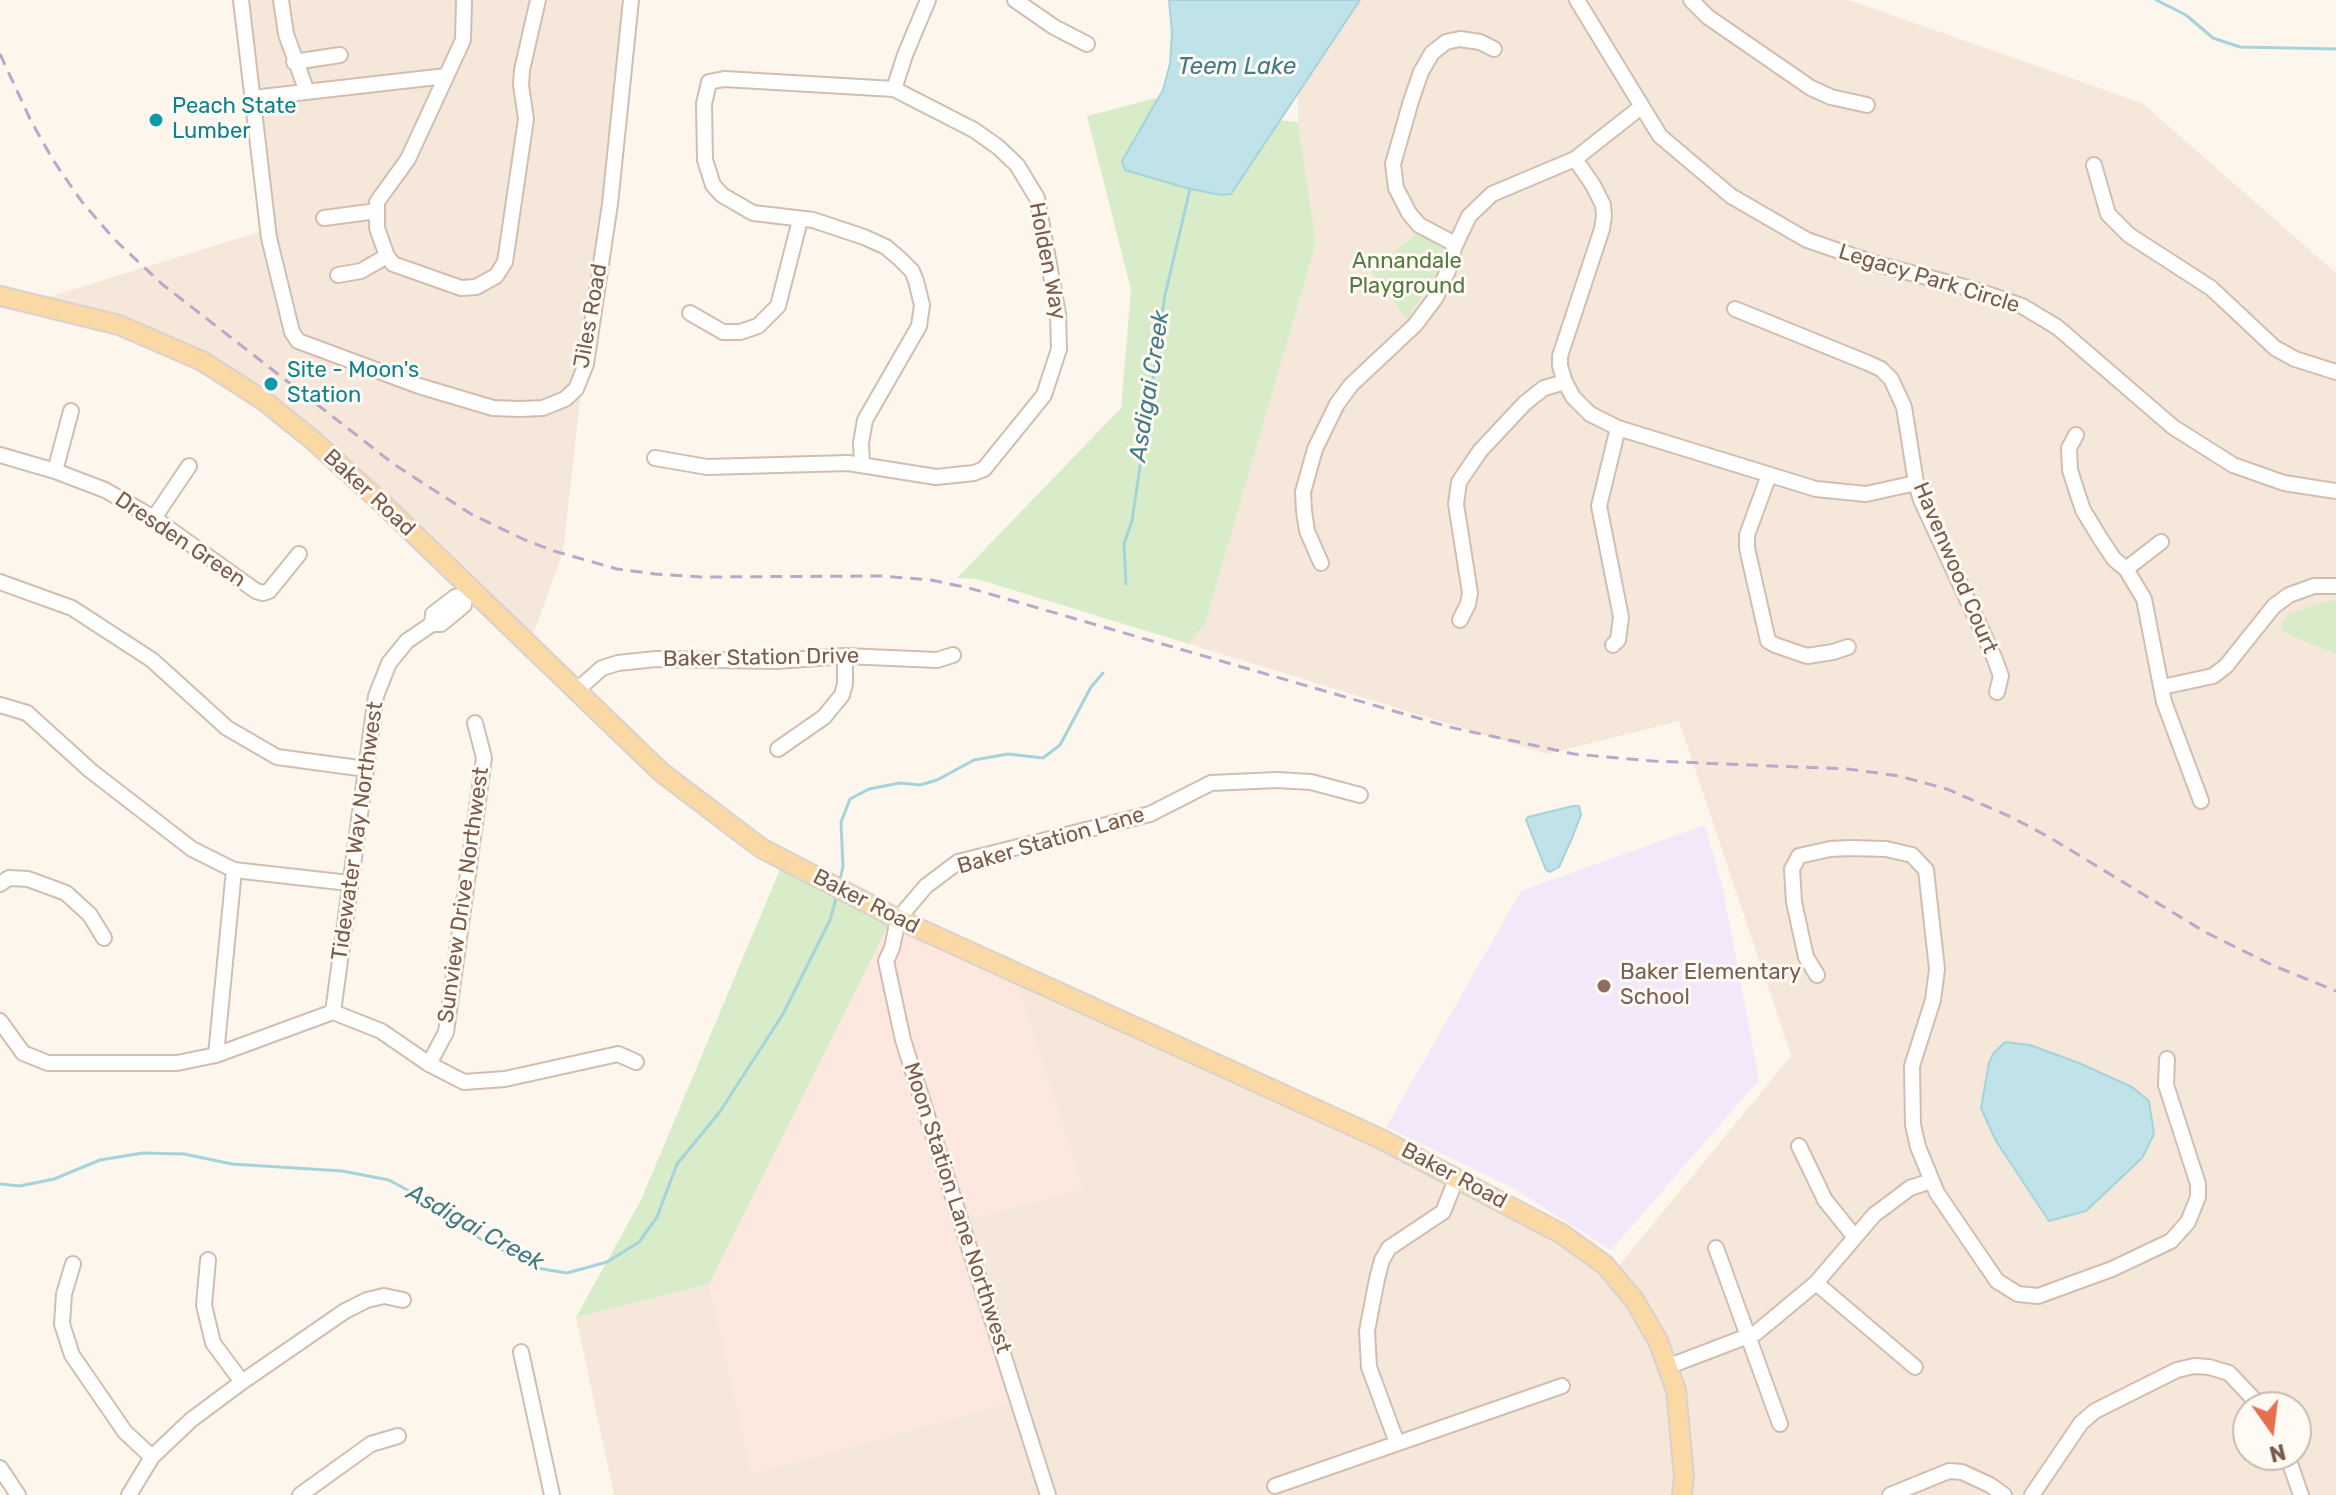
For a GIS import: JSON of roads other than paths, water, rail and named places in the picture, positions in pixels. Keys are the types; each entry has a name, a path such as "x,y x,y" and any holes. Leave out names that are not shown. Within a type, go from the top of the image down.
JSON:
{"main road":[{"name":"Baker Road","path":"0,296 119,325 202,361 263,400 315,442 467,593 577,690 683,791 761,848 898,919 1381,1139 1562,1234 1605,1265 1635,1301 1658,1341 1676,1390 1684,1477 1682,1495"}],"street":[{"path":"241,0 253,98 446,76"},
{"path":"281,0 286,34 307,92"},
{"path":"464,0 463,40 408,159 377,202 377,228 393,264 461,288 476,287 496,276 505,262 526,119 522,70 538,0"},
{"name":"Jiles Road","path":"253,98 269,238 292,332 300,343 419,386 493,408 543,408 565,399 576,389 586,364 610,204 631,0"},
{"path":"894,89 928,0"},
{"path":"1015,0 1054,27 1087,44"},
{"name":"Legacy Park Circle","path":"1577,0 1660,136 1731,196 1807,240 1877,264 1976,290 2022,306 2057,327 2173,427 2233,465 2284,483 2336,491"},
{"path":"1691,0 1708,17 1811,88 1831,97 1867,105"},
{"path":"1455,244 1419,225 1409,213 1396,188 1393,164 1421,72 1432,53 1446,42 1460,39 1480,42 1494,49"},
{"path":"294,62 340,55"},
{"name":"Holden Way","path":"655,458 707,467 862,464 960,477 984,469 1044,395 1061,335 1037,198 1017,165 998,147 974,130 894,89 709,82 705,90 705,160 713,185 722,195 753,213 800,220"},
{"path":"1321,563 1307,531 1304,511 1306,481 1315,449 1337,404 1351,385 1428,309 1450,266 1455,244 1469,216 1484,199 1575,159 1641,107"},
{"path":"1575,159 1593,185 1603,205 1604,216 1560,356 1565,382 1573,397 1590,414 1618,428 1816,489 1866,494 1916,483"},
{"path":"2094,165 2108,214 2129,235 2211,288 2256,334 2275,348 2295,359 2336,372"},
{"path":"324,218 377,211"},
{"path":"690,313 723,332 740,332 758,326 778,306 800,220 830,224 886,247 912,271 922,305 919,326 865,420 861,443 862,464"},
{"path":"338,275 361,271 387,256"},
{"name":"Havenwood Court","path":"1735,309 1881,369 1891,379 1904,407 1916,483 1943,551 1994,657 2001,676 1997,692"},
{"path":"1460,620 1470,593 1456,504 1459,482 1480,451 1525,403 1544,388 1565,382"},
{"path":"55,471 71,411"},
{"path":"1613,645 1618,640 1621,617 1599,506 1618,428"},
{"path":"2076,435 2069,448 2070,470 2083,510 2144,599 2169,718 2201,801"},
{"name":"Dresden Green","path":"0,455 105,490 154,518 244,584 263,593 269,591 299,554"},
{"path":"154,518 189,466"},
{"path":"1769,475 1747,535 1747,548 1768,641 1807,656 1848,647"},
{"path":"2126,569 2161,542"},
{"path":"0,582 72,608 152,660 227,728 277,757 366,769"},
{"path":"2162,687 2213,676 2226,666 2274,606 2289,595 2314,586 2336,586"},
{"name":"Tidewater Way Northwest","path":"333,1012 376,696 389,663 407,641 432,624 433,614 455,597 467,593"},
{"name":"Baker Station Drive","path":"577,690 602,668 656,659 777,661 845,656 937,660 953,655"},
{"path":"778,749 824,717 842,695 845,656"},
{"path":"0,705 27,713 91,771 192,849 234,870 349,883"},
{"name":"Sunview Drive Northwest","path":"429,1064 446,1032 484,758 475,723"},
{"name":"Baker Station Lane","path":"898,919 926,886 958,862 1150,814 1211,783 1311,782 1360,795"},
{"path":"1817,975 1806,957 1794,902 1792,869 1799,856 1850,848 1886,849 1912,855 1926,870 1937,969 1933,1000 1912,1066 1913,1125 1931,1181 1997,1281 2018,1294 2038,1296 2154,1251 2181,1232 2188,1222 2198,1197 2196,1172 2166,1085 2167,1059"},
{"path":"216,1055 234,870"},
{"path":"0,884 9,878 28,879 66,893 90,915 104,938"},
{"name":"Moon Station Lane Northwest","path":"898,919 886,961 903,1040 1048,1495"},
{"path":"0,1021 23,1053 48,1063 177,1063 216,1055 333,1012 381,1031 429,1064 464,1082 505,1079 618,1054 636,1062"},
{"path":"1799,1146 1825,1200 1854,1236"},
{"path":"1397,1443 1369,1367 1367,1331 1377,1279 1389,1248 1443,1212 1457,1177"},
{"path":"1667,1367 1748,1337 1774,1320 1816,1283 1854,1236 1892,1200 1910,1188 1931,1181"},
{"path":"1716,1248 1780,1424"},
{"path":"208,1260 204,1305 213,1343 242,1382"},
{"path":"73,1264 64,1294 62,1324 72,1355 125,1432 152,1457"},
{"path":"1816,1283 1915,1367"},
{"path":"129,1495 152,1457 191,1420 242,1382 345,1311 384,1296 403,1300"},
{"path":"521,1352 552,1495"},
{"path":"2032,1495 2081,1423 2095,1411 2177,1370 2194,1366 2229,1373 2246,1391"},
{"path":"1275,1486 1562,1386"},
{"path":"300,1495 316,1490 371,1444 398,1436"},
{"path":"0,1468 18,1495"},
{"path":"1890,1495 1949,1471 1976,1478 2004,1495"},
{"path":"2293,1471 2301,1495"}],"water":[{"name":"Teem Lake","path":"1169,0 1360,0 1231,194 1186,188 1125,170 1122,161 1163,90 1170,64 1172,33"},
{"path":"1579,806 1581,815 1559,867 1550,872 1546,870 1526,820"},
{"path":"2005,1042 2030,1045 2079,1063 2132,1087 2149,1101 2154,1134 2142,1158 2086,1211 2049,1221 1996,1141 1981,1108 1989,1063"}],"waterway":[{"path":"2156,0 2186,15 2213,38 2240,47 2336,49"},
{"name":"Asdigai Creek","path":"1126,584 1124,544 1132,521 1165,295 1190,189"},
{"name":"Asdigai Creek","path":"840,880 843,866 841,822 850,799 869,789 900,783 920,785 937,780 974,760 1008,754 1043,758 1060,745 1091,687 1103,673"},
{"name":"Asdigai Creek","path":"0,1184 20,1186 54,1179 100,1160 143,1153 184,1154 232,1164 342,1171 389,1180 431,1203 437,1213 477,1237 537,1268 567,1273 607,1262 639,1242 657,1217 677,1164 719,1113 783,1014 830,920 837,895"}],"railway":[{"path":"0,54 31,121 82,202 115,240 162,284 395,465 471,514 525,540 617,569 655,574 701,577 882,576 931,580 969,588 1449,727 1574,754 1653,761 1848,769 1899,776 1947,789 2011,817 2205,932 2272,965 2336,991"}],"place":[{"name":"Peach State Lumber","path":"156,120"},
{"name":"Site - Moon's Station","path":"271,384"},
{"name":"Baker Elementary School","path":"1604,986"}],"park label":[{"name":"Annandale Playground","path":"1407,274"}]}
